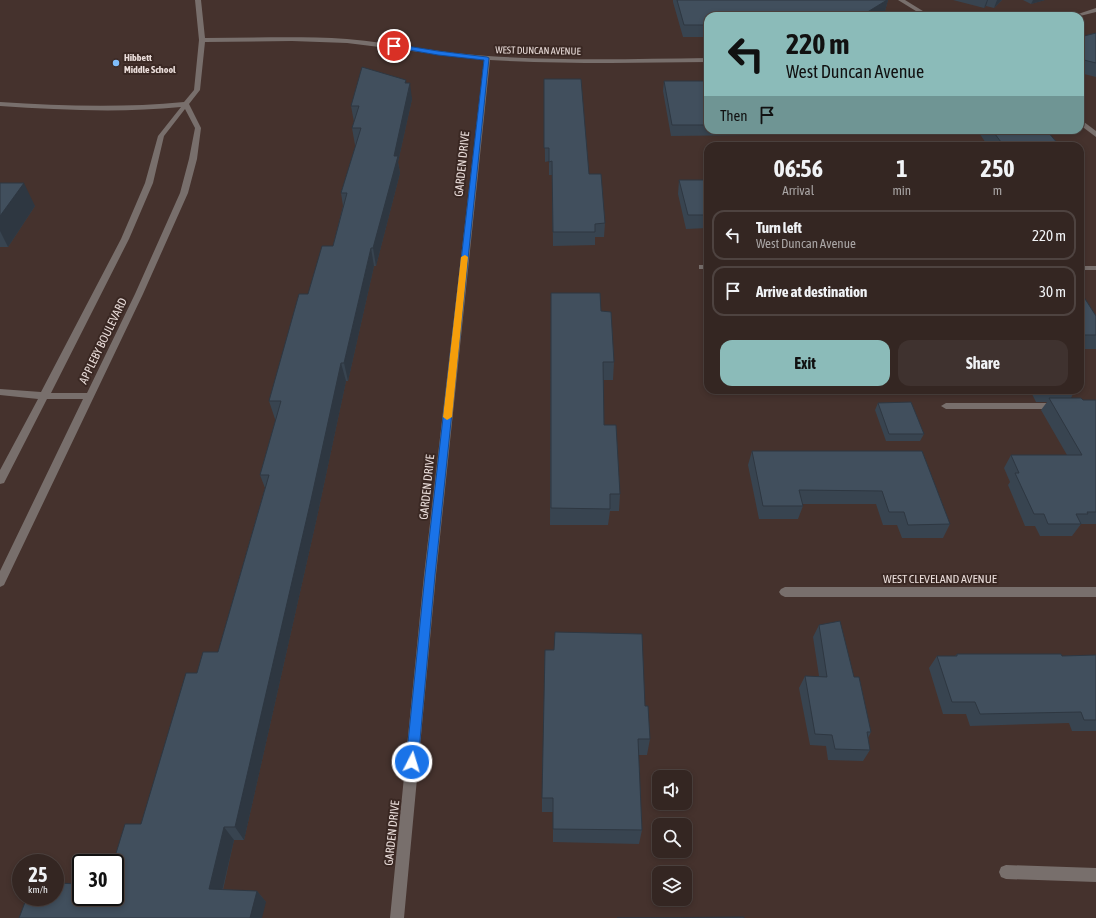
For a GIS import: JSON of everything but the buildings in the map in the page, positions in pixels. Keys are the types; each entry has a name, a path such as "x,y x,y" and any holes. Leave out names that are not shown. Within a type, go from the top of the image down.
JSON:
{"street":[{"path":"0,480 125,239 149,183 161,136 197,90 202,40 198,0"},
{"path":"901,0 921,12"},
{"path":"1084,13 1096,10"},
{"name":"WEST DUNCAN AVENUE","path":"202,40 296,39 346,41 487,58 556,60 704,60"},
{"name":"GARDEN DRIVE","path":"397,918 430,575 487,58"},
{"path":"0,104 44,107 147,108 186,104"},
{"name":"APPLEBY BOULEVARD","path":"0,582 139,294 184,193 193,159 198,128 186,104"},
{"path":"1084,124 1096,135"},
{"path":"1084,268 1096,268"},
{"path":"0,392 44,396 90,396"},
{"path":"946,406 1064,406"},
{"name":"WEST CLEVELAND AVENUE","path":"784,592 1096,592"},
{"path":"1006,872 1096,875"}],"slow traffic":[{"path":"447,417 465,257"}],"place":[{"name":"Hibbett Middle School","path":"116,63"}],"route":[{"path":"394,46 438,53 487,58 430,575 412,762"}]}
